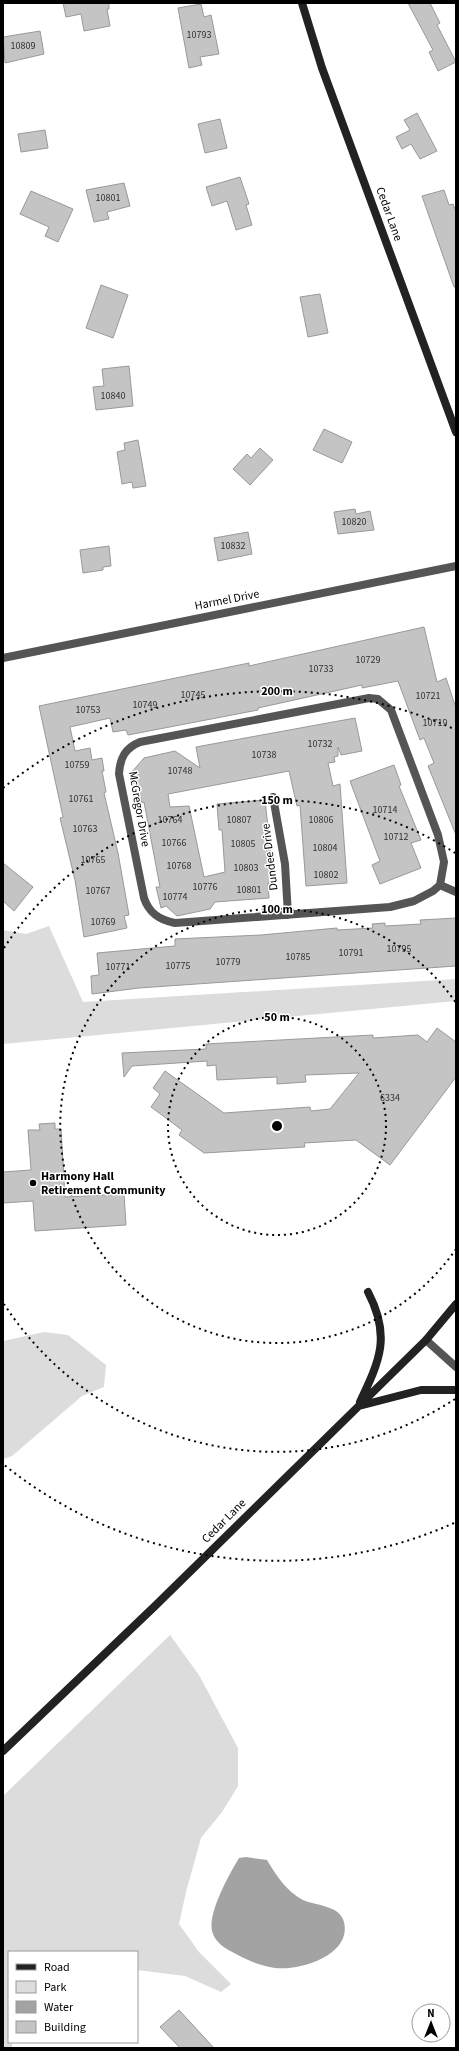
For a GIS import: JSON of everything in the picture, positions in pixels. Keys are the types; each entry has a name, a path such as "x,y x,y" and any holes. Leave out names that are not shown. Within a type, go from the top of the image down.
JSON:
{"main road":[{"name":"Cedar Lane","path":"302,3 322,68 456,432"},
{"path":"358,1406 377,1366 381,1348 380,1324 377,1309 368,1292"},
{"name":"Cedar Lane","path":"3,1751 155,1606 426,1340 456,1304"},
{"path":"358,1406 421,1390 456,1390"}],"street":[{"name":"Harmel Drive","path":"3,658 456,566"},
{"name":"McGregor Drive","path":"369,698 378,699 391,710 438,835 444,862 440,885 425,896 404,905 175,923 166,922 152,913 144,898 119,774 121,758 132,746 140,742 353,700 369,698"},
{"name":"Dundee Drive","path":"273,796 284,858 288,914"},
{"path":"440,885 456,892"},
{"path":"426,1340 456,1367"}],"green space":[{"path":"49,926 83,1002 456,979 456,1001 3,1044 3,930 26,934"},
{"path":"44,1332 68,1335 106,1365 104,1387 82,1396 12,1456 3,1459 3,1341"},
{"path":"170,1635 199,1675 238,1748 238,1786 222,1812 201,1838 179,1924 199,1952 231,1984 221,1992 185,1976 138,1970 138,1951 8,1951 8,2043 12,2043 12,2048 3,2048 3,1796"}],"water":[{"path":"246,1857 267,1860 282,1883 297,1897 308,1902 333,1909 342,1916 344,1922 344,1934 340,1944 332,1952 322,1958 297,1967 275,1968 260,1965 246,1959 228,1950 218,1942 212,1931 213,1914 216,1904 239,1858"}],"building":[{"path":"63,3 109,3 109,9 107,9 110,26 84,31 81,14 66,17"},
{"path":"408,3 430,3 440,23 437,25 456,62 438,71 429,52 433,50"},
{"path":"201,4 204,17 211,15 219,54 200,57 202,65 189,68 178,8"},
{"path":"40,31 44,54 5,63 3,37"},
{"path":"417,113 437,151 420,159 411,144 402,149 396,137 410,130 404,120"},
{"path":"220,119 227,148 205,153 198,124"},
{"path":"45,130 48,148 21,152 18,134"},
{"path":"240,177 249,204 246,205 252,225 236,230 227,201 212,206 206,187"},
{"path":"124,183 130,206 107,212 109,219 94,222 86,190"},
{"path":"444,190 449,205 453,204 456,212 456,287 454,287 422,196"},
{"path":"31,191 73,209 58,242 45,236 49,227 20,214"},
{"path":"101,285 128,295 113,338 86,328"},
{"path":"320,294 328,333 308,337 300,297"},
{"path":"129,366 133,406 96,410 93,387 104,386 102,369"},
{"path":"324,429 352,442 342,463 313,450"},
{"path":"138,440 146,486 133,488 132,482 122,484 117,452 125,450 124,443"},
{"path":"260,448 273,460 250,485 233,469 247,454 251,458"},
{"path":"355,509 356,514 370,511 374,530 338,534 334,512"},
{"path":"248,532 252,554 218,561 214,538"},
{"path":"109,546 111,566 103,567 103,570 83,573 80,550"},
{"path":"424,627 437,682 446,678 456,708 456,835 428,766 434,763 424,738 420,740 398,681 362,688 362,685 258,708 258,710 128,735 126,730 113,732 110,718 70,727 75,751 90,748 92,760 102,758 104,771 102,771 106,792 104,793 118,853 129,915 124,916 127,928 84,937 75,880 60,818 63,817 39,706 249,663 249,666"},
{"path":"355,718 362,751 341,755 338,747 338,756 334,757 335,762 328,763 333,786 340,784 347,883 306,886 300,805 297,806 289,771 168,794 170,807 189,806 204,877 225,872 222,830 219,830 217,804 265,800 274,883 268,883 269,898 215,902 210,909 177,916 166,906 161,908 156,887 160,887 144,802 142,803 140,793 135,794 131,773 144,758 175,751 200,768 196,747"},
{"path":"394,765 401,785 399,786 421,840 411,843 421,868 380,884 372,865 380,861 350,781"},
{"path":"3,863 33,887 14,911 3,901"},
{"path":"456,918 456,966 139,988 92,994 91,976 99,975 97,953 175,946 175,939 261,935 337,928 337,930 373,928 372,924 385,923 385,926 421,924 420,920"},
{"path":"437,1028 456,1042 456,1077 390,1165 356,1140 304,1143 305,1147 204,1153 179,1135 182,1130 151,1107 160,1094 153,1088 165,1071 224,1113 310,1107 311,1111 330,1109 359,1073 305,1075 306,1082 277,1084 277,1077 217,1080 216,1065 207,1066 207,1061 132,1066 124,1077 122,1053 206,1049 206,1044 373,1035 373,1038 418,1035 427,1042"},
{"name":"Harmony Hall Retirement Community","path":"55,1123 55,1129 61,1129 65,1197 124,1194 126,1225 35,1231 33,1201 3,1203 3,1172 31,1170 28,1130 40,1130 39,1124"},
{"path":"179,2010 214,2048 180,2048 160,2027"}],"place":[{"name":"Harmony Hall Retirement Community","path":"33,1183"}]}
